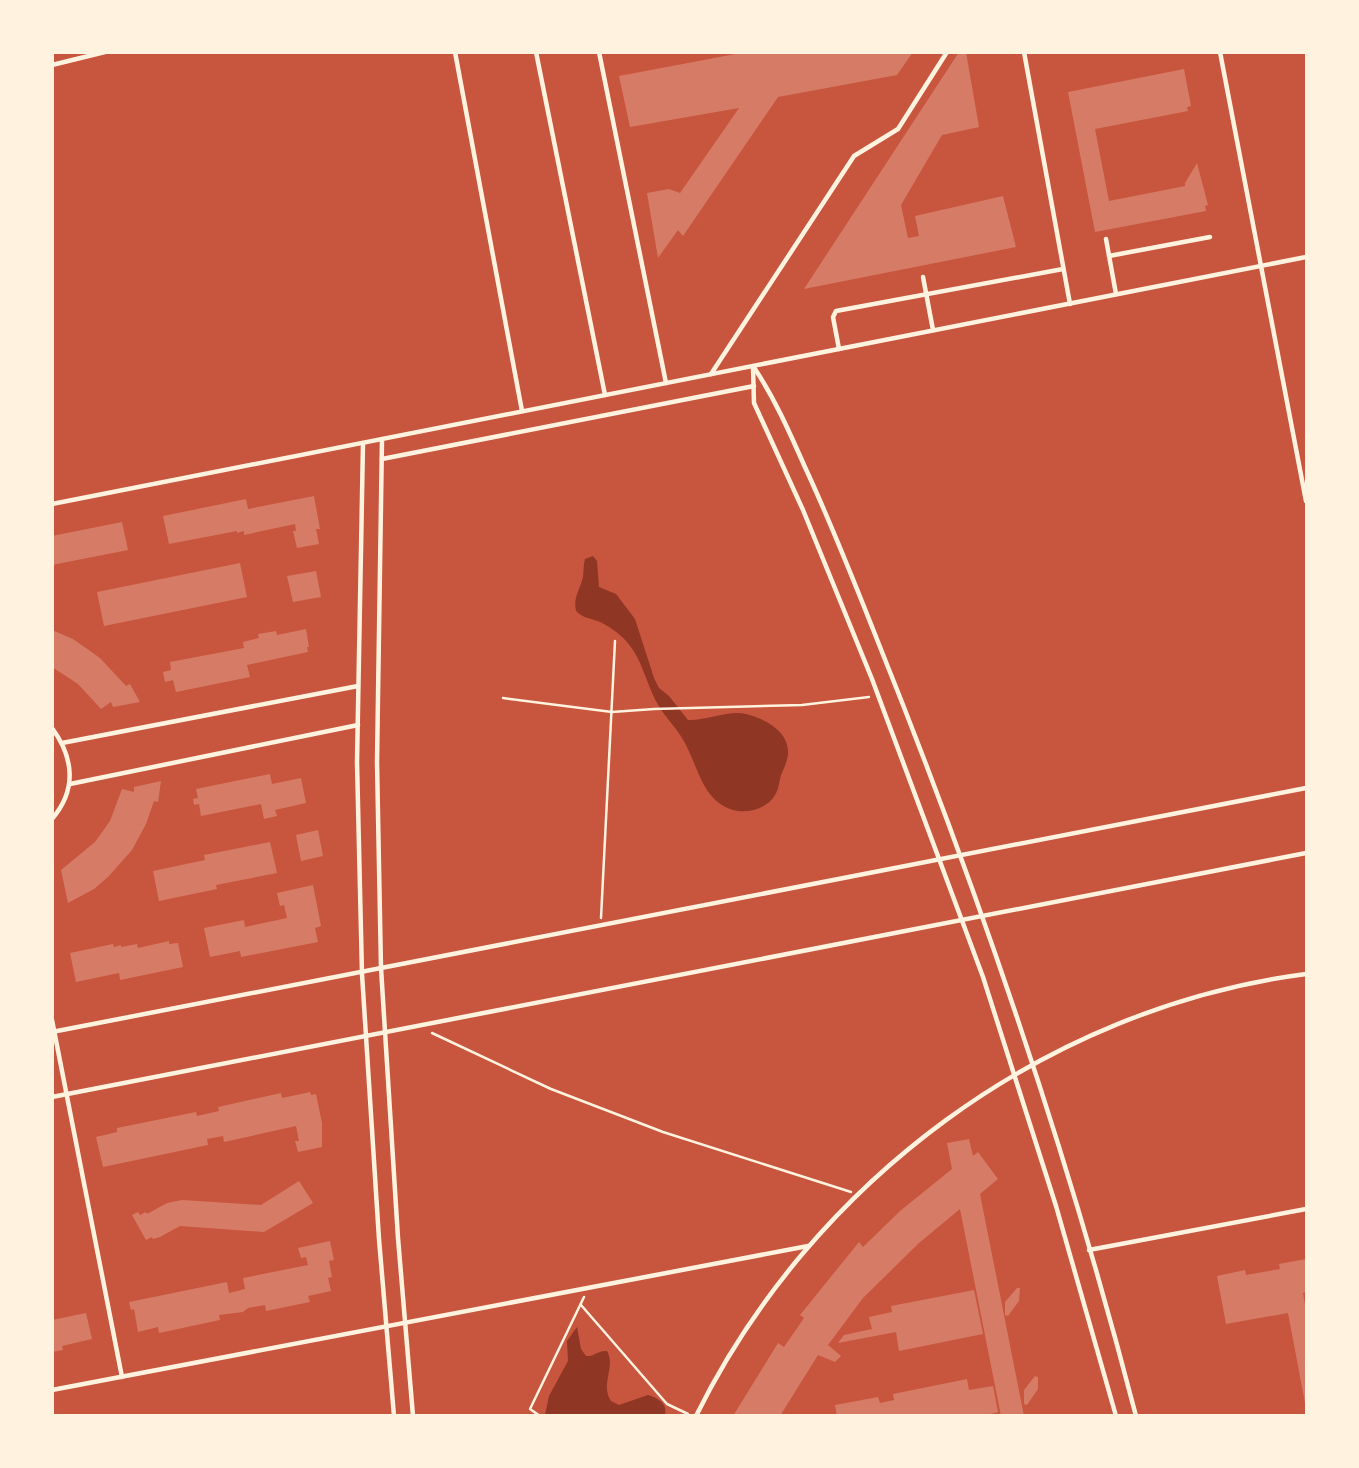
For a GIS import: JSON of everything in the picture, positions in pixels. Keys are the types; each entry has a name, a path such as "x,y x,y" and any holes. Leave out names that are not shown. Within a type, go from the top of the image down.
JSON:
{"lane":[{"path":"52,65 105,52"},
{"path":"455,52 522,411"},
{"path":"536,52 605,395"},
{"path":"599,52 666,383"},
{"path":"710,374 854,156 898,129 947,52"},
{"path":"1024,52 1070,304"},
{"path":"1220,52 1307,501"},
{"path":"1109,256 1210,237"},
{"path":"1106,239 1116,294"},
{"path":"52,504 1307,257"},
{"path":"839,349 833,317 836,311 1063,269"},
{"path":"923,276 933,330"},
{"path":"753,366 754,403 803,510 878,696 940,859 1016,1075 1116,1416"},
{"path":"753,366 772,394 821,503 890,671 960,855 1033,1065 1136,1416"},
{"path":"382,459 754,386"},
{"path":"382,439 377,762 381,968 413,1416"},
{"path":"363,443 358,686 362,972 394,1416"},
{"path":"62,743 358,686"},
{"path":"70,783 358,725"},
{"path":"52,728 68,756 70,783 65,801 52,819"},
{"path":"54,1032 1307,788"},
{"path":"52,1097 1307,853"},
{"path":"693,1416 741,1335 808,1247 857,1194 930,1131 1033,1065 1103,1031 1179,1003 1245,985 1307,974"},
{"path":"52,1020 122,1377"},
{"path":"1089,1250 1307,1209"},
{"path":"52,1390 808,1247"}],"path":[{"path":"601,925 615,641"},
{"path":"503,698 612,712 802,705 878,696"},
{"path":"417,1026 551,1089 663,1132 857,1194"},
{"path":"539,1415 530,1409 589,1288"},
{"path":"581,1305 667,1404 693,1416"}],"shaded area":[{"path":"593,556 597,561 599,587 616,594 635,619 659,688 688,720 739,713 761,719 781,733 788,747 788,758 776,793 767,804 750,811 738,811 715,800 704,784 684,741 657,703 640,663 624,638 611,628 576,611 576,598 585,559"},
{"path":"577,1327 581,1349 586,1356 607,1351 610,1363 607,1388 611,1401 619,1405 648,1395 661,1402 666,1411 665,1415 545,1415 549,1396 568,1361 567,1341"}],"building":[{"path":"746,52 913,52 897,75 778,97 683,236 678,230 658,258 647,193 669,189 680,193 739,108 630,127 619,76"},
{"path":"959,52 966,52 979,127 942,135 901,205 908,238 919,236 915,216 1003,196 1016,247 804,289"},
{"path":"1184,69 1191,106 1187,107 1188,111 1095,129 1109,201 1185,186 1197,163 1208,205 1205,206 1206,211 1095,232 1068,92"},
{"path":"314,496 320,529 316,529 319,544 297,548 293,531 296,531 295,524 244,535 244,531 237,531 169,544 163,516 246,499 248,509"},
{"path":"122,522 128,550 52,565 52,536"},
{"path":"240,563 247,597 104,626 97,592"},
{"path":"316,571 321,597 293,602 287,576"},
{"path":"306,629 308,652 247,665 250,677 176,692 173,680 165,682 163,672 171,670 170,662 244,648 243,642 259,638 258,634 276,631 277,635"},
{"path":"52,630 73,639 100,658 126,686 130,684 140,702 113,707 111,702 101,709 78,684 52,667"},
{"path":"270,774 272,784 301,778 306,803 275,810 277,816 264,819 261,804 201,816 199,804 194,805 193,799 198,798 196,789"},
{"path":"161,781 158,802 154,801 146,824 132,850 94,889 68,903 61,870 95,842 110,821 122,789 134,792 134,787"},
{"path":"318,830 323,856 301,861 296,835"},
{"path":"270,842 277,873 216,885 217,889 159,901 153,871 205,860 204,855"},
{"path":"313,885 321,926 315,928 318,942 241,957 240,951 210,957 204,928 244,920 245,927 287,918 277,893"},
{"path":"169,941 169,944 178,943 183,967 120,980 119,973 76,982 70,953 113,944 114,947 121,947 137,944 138,948"},
{"path":"310,1092 311,1095 316,1094 322,1123 322,1147 298,1152 295,1141 299,1141 296,1126 224,1142 223,1136 207,1139 208,1145 103,1167 96,1137 117,1132 117,1128 196,1112 197,1116 219,1111 218,1107 281,1093 282,1098"},
{"path":"969,1139 973,1156 978,1152 998,1179 980,1194 1024,1416 1001,1416 960,1209 919,1243 863,1298 828,1345 841,1356 835,1362 818,1355 780,1416 733,1416 778,1343 784,1347 804,1318 800,1315 859,1242 863,1247 900,1211 952,1169 947,1143"},
{"path":"299,1181 313,1203 264,1232 180,1226 160,1237 146,1240 132,1215 138,1212 140,1215 146,1212 147,1214 167,1203 182,1200 261,1205"},
{"path":"330,1241 334,1260 329,1261 332,1277 328,1278 331,1291 308,1296 310,1302 266,1311 265,1305 248,1308 243,1312 219,1315 220,1320 159,1333 158,1327 138,1332 134,1309 131,1310 129,1302 227,1282 229,1293 245,1289 243,1278 308,1265 306,1257 301,1258 298,1248"},
{"path":"1306,1259 1306,1292 1303,1293 1306,1310 1305,1403 1288,1313 1226,1324 1217,1276 1245,1270 1246,1275 1280,1269 1279,1264"},
{"path":"1020,1288 1019,1301 1008,1316 1005,1315 1005,1302"},
{"path":"974,1290 983,1334 899,1351 896,1332 838,1343 844,1335 872,1329 869,1317 892,1312 891,1306"},
{"path":"86,1313 92,1339 62,1346 63,1350 52,1352 52,1320"},
{"path":"1035,1376 1038,1377 1038,1389 1027,1405 1024,1404 1024,1390"},
{"path":"967,1379 969,1390 993,1386 998,1412 983,1416 837,1416 835,1405 878,1397 880,1403 894,1400 893,1394"}]}
